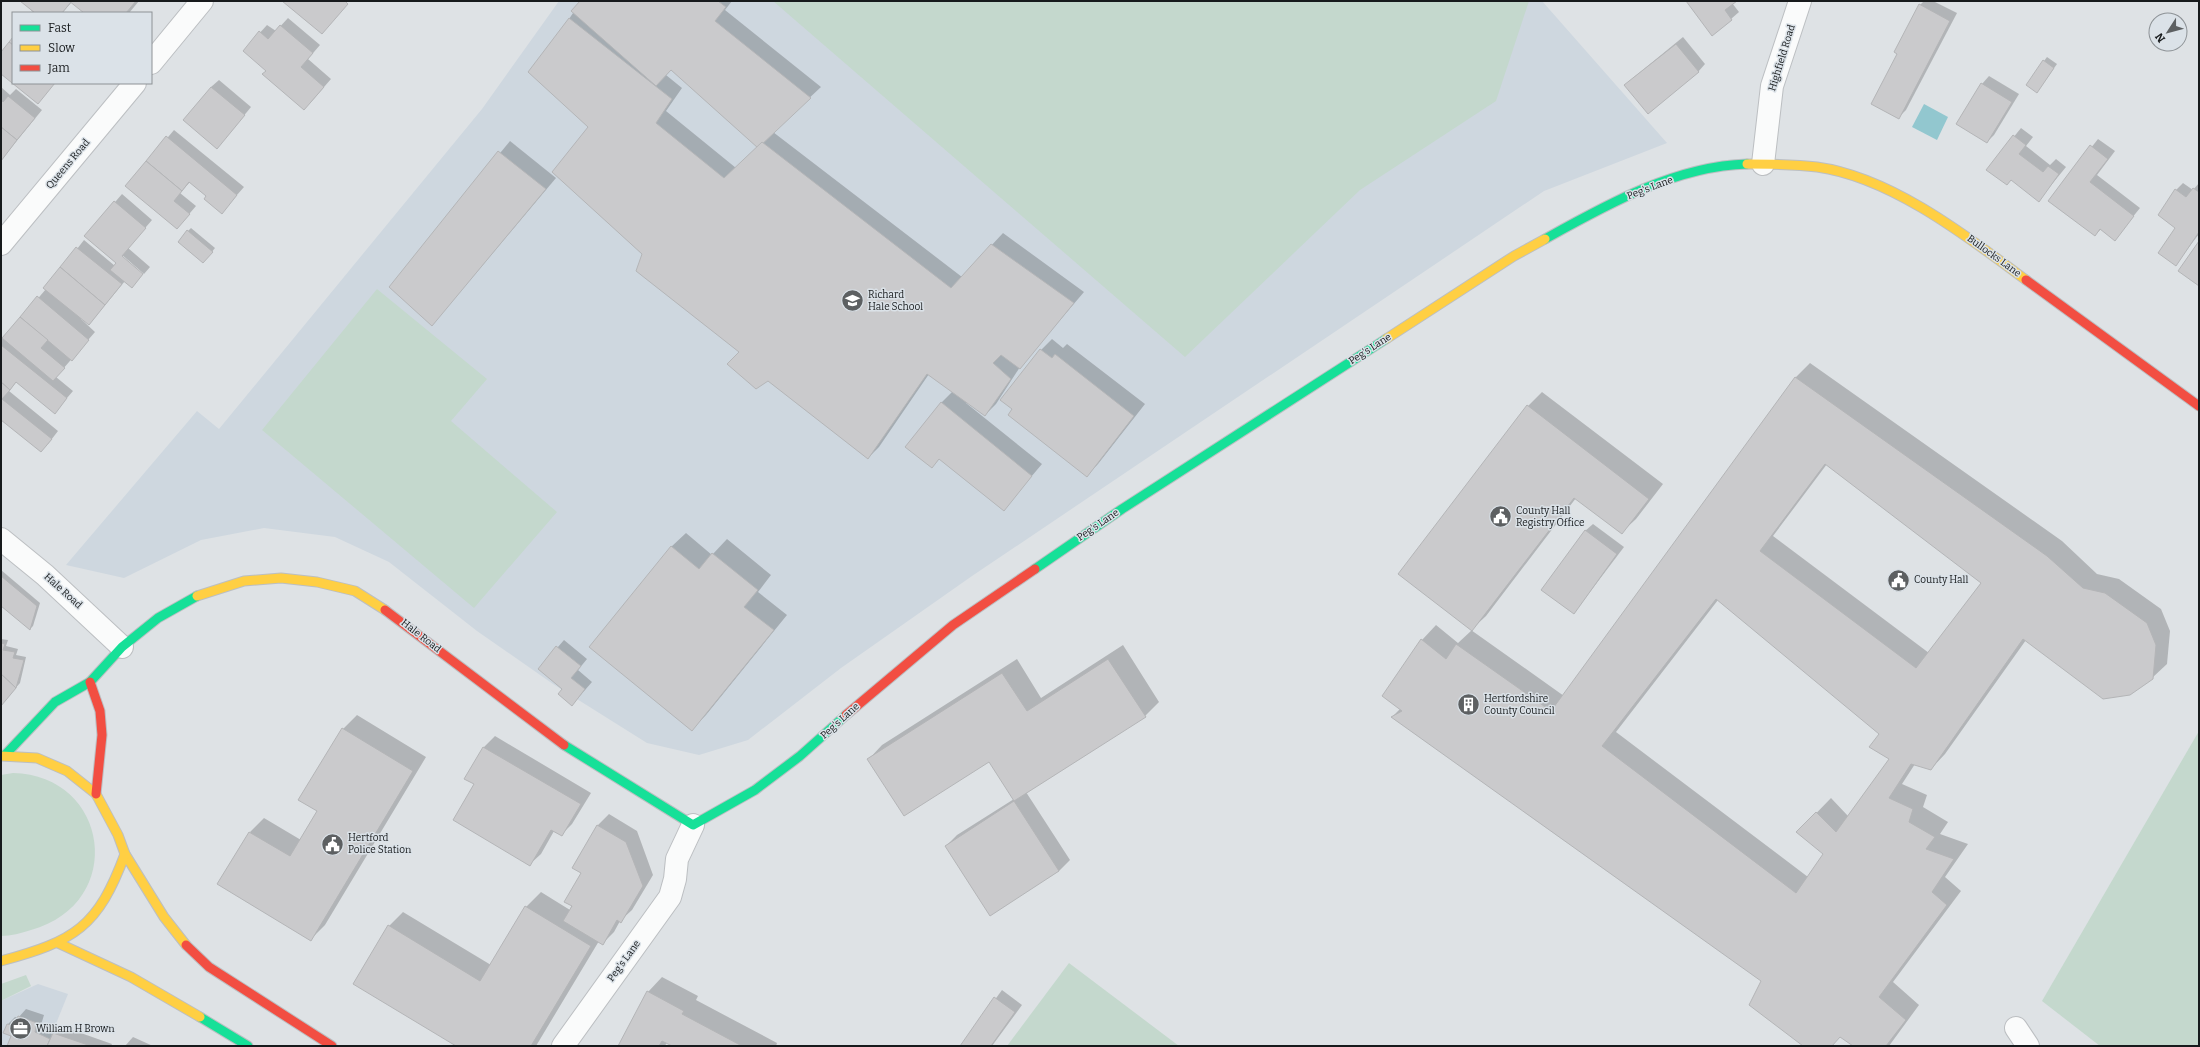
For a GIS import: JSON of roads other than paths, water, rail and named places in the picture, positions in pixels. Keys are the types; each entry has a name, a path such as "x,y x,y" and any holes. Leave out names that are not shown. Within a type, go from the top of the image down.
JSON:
{"main road":[{"name":"Bullocks Lane","path":"1763,164 1817,167 1845,174 1880,187 1945,221 2199,406"},
{"name":"Peg's Lane","path":"693,825 755,790 789,764 873,691 954,625 1074,541 1514,256 1593,212 1664,181 1725,165 1763,164"},
{"name":"Hale Road","path":"3,755 55,702 90,682 122,647 158,618 194,597 244,581 288,579 317,582 355,592 394,615 575,753 693,825"},
{"path":"90,682 100,711 102,734 96,794"},
{"path":"3,755 37,758 67,771 96,794 118,835 124,854 145,884 164,917 182,941 209,967 332,1046"},
{"path":"1,961 32,953 58,943 88,923 105,902 124,854"},
{"path":"58,943 94,957 142,982 248,1046"}],"street":[{"path":"152,62 202,1"},
{"name":"Highfield Road","path":"1763,164 1772,86 1800,1"},
{"name":"Queens Road","path":"1,244 134,84"},
{"name":"Hale Road","path":"1,539 46,575 122,647"},
{"name":"Peg's Lane","path":"563,1046 670,897 675,879 677,859 693,825"},
{"path":"2016,1028 2028,1046"}],"water":[{"path":"1924,104 1948,117 1937,140 1912,127"}],"place":[{"name":"Richard Hale School","path":"853,301"},
{"name":"County Hall Registry Office","path":"1501,517"},
{"name":"County Hall","path":"1898,580"},
{"name":"Hertfordshire County Council","path":"1468,705"},
{"name":"Hertford Police Station","path":"333,844"},
{"name":"William H Brown","path":"20,1029"}]}
